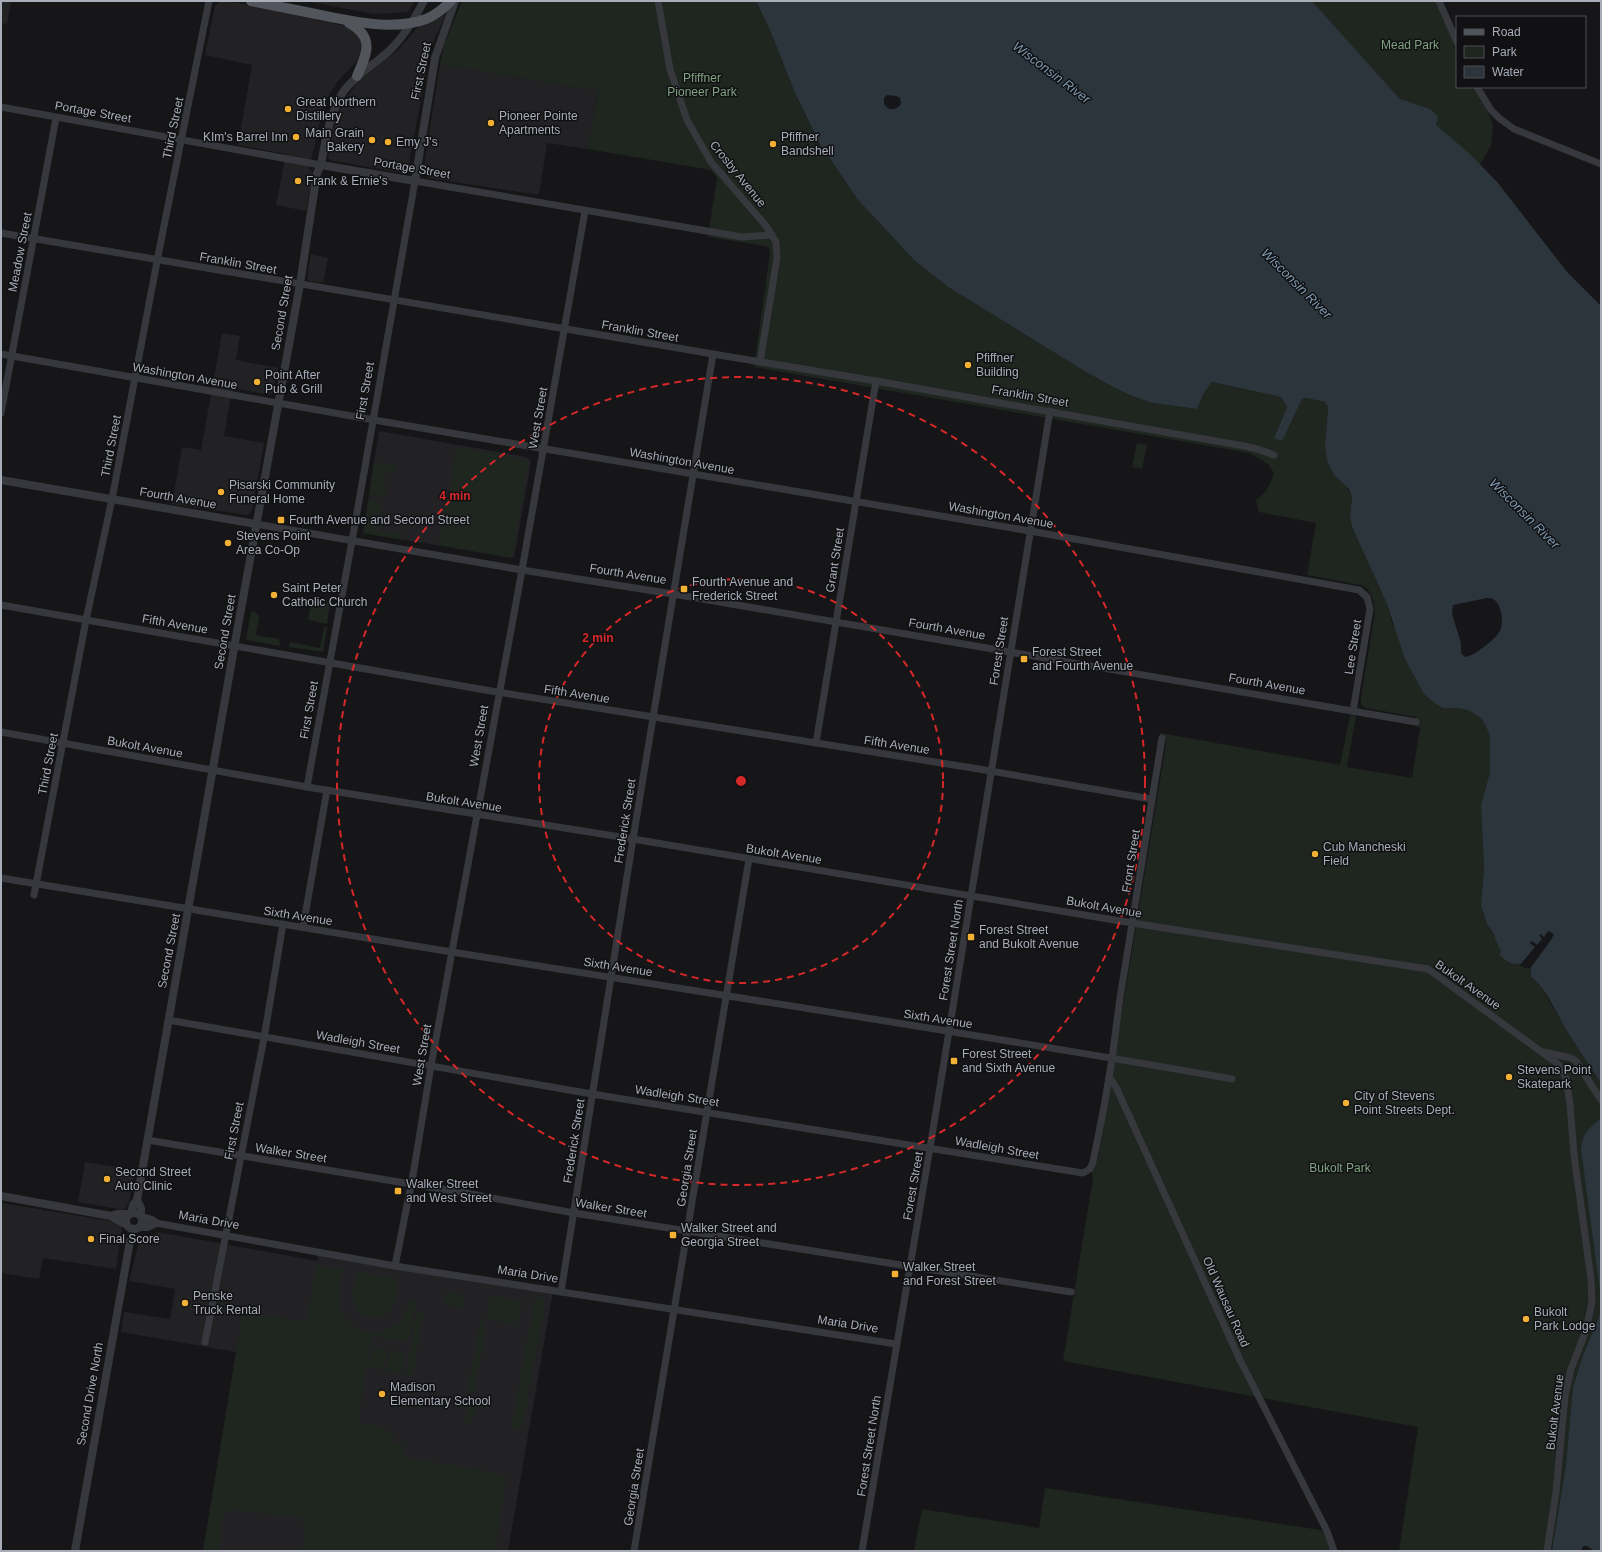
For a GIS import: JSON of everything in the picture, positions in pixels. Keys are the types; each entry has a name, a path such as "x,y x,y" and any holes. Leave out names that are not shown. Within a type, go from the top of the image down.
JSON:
{"main road":[{"path":"251,1 343,20 377,24 412,22 425,19 433,16 451,1"},
{"path":"343,20 358,28 362,32 366,43 365,58 357,76"}],"street":[{"name":"Third Street","path":"34,895 86,620 112,499 157,260 209,1"},
{"name":"Second Street","path":"137,1200 234,646 300,284 317,173 321,165 335,109 342,94 357,76 390,51 412,22 424,1"},
{"name":"First Street","path":"307,787 352,541 435,58 455,1"},
{"name":"Crosby Avenue","path":"658,1 670,69 682,109 692,132 711,162 767,227 776,242 777,258 760,362"},
{"path":"1439,1 1456,40"},
{"path":"1478,88 1491,110 1514,129 1601,164"},
{"name":"Portage Street","path":"1,108 321,165 742,237 772,235"},
{"name":"Meadow Street","path":"1,413 56,118"},
{"name":"West Street","path":"395,1266 412,1185 451,952 522,570 585,210"},
{"name":"Franklin Street","path":"1,233 1050,411 1244,446 1274,455"},
{"name":"Washington Avenue","path":"1,354 373,420 1030,531 1359,590"},
{"name":"Frederick Street","path":"561,1292 712,354"},
{"name":"Grant Street","path":"816,743 876,381"},
{"name":"Forest Street","path":"971,895 1050,411"},
{"name":"Fourth Avenue","path":"1,480 522,570 836,621 1416,722"},
{"name":"Lee Street","path":"1353,711 1370,609 1367,597 1359,590"},
{"name":"Fifth Avenue","path":"1,605 499,692 991,771 1151,799"},
{"name":"Bukolt Avenue","path":"1,732 307,787 476,815 633,839 1132,923 1428,968 1558,1064 1566,1078 1574,1155 1591,1279 1592,1303 1588,1322 1571,1369 1566,1390 1556,1492 1547,1551"},
{"name":"Front Street","path":"1112,1059 1120,998 1162,738"},
{"path":"303,927 328,790"},
{"name":"Georgia Street","path":"634,1551 749,859"},
{"name":"Sixth Avenue","path":"1,878 1232,1079"},
{"name":"Forest Street North","path":"949,1032 971,895"},
{"name":"First Street","path":"205,1342 264,1038 283,924"},
{"name":"Wadleigh Street","path":"168,1020 264,1038 592,1094 1076,1173 1087,1172 1096,1151 1109,1077"},
{"name":"Forest Street","path":"896,1344 949,1032"},
{"name":"Bukolt Avenue","path":"1540,1050 1571,1058 1576,1061 1601,1100"},
{"path":"1109,1077 1112,1059"},
{"name":"Old Wausau Road","path":"1109,1077 1119,1094 1240,1360 1324,1524 1334,1551"},
{"name":"Walker Street","path":"147,1140 574,1213 1071,1292"},
{"path":"1,1196 111,1216 132,1229 148,1227 156,1224 152,1220 135,1212 111,1216"},
{"path":"137,1200 141,1208 142,1222 134,1237 130,1241 127,1236 126,1220 137,1200"},
{"name":"Maria Drive","path":"156,1224 226,1235 395,1266 896,1344"},
{"name":"Second Drive North","path":"75,1551 130,1241"},
{"name":"Forest Street North","path":"862,1551 896,1344"}],"shaded area":[{"path":"1,1 11,1 7,24 1,23"},
{"path":"221,1 239,3 346,26 357,33 362,49 358,60 337,82 324,104 309,169 313,173 306,211 276,205 286,154 238,145 252,65 205,55 215,6"},
{"path":"305,1 415,1 408,12 374,14"},
{"path":"449,7 431,47 409,163 405,172 402,173 330,160 328,158 333,130 339,110 358,82 399,49 420,25"},
{"path":"440,64 598,91 588,149 547,143 539,195 428,178 424,172 424,166"},
{"path":"311,254 328,258 323,283 309,281 307,279"},
{"path":"222,333 240,336 236,360 278,368 272,394 269,395 234,388 230,401 224,436 264,443 252,510 247,515 172,504 182,447 201,450"},
{"path":"379,431 527,457 531,462 514,558 363,533"},
{"path":"85,1162 135,1170 129,1202 124,1210 78,1202"},
{"path":"1,1203 117,1222 121,1224 122,1229 116,1269 43,1258 39,1279 1,1273"},
{"name":"Madison Elementary School","path":"157,1232 317,1261 318,1252 553,1291 508,1551 203,1551 236,1352 121,1332 124,1312 170,1319 175,1289 129,1281 139,1242"}],"green space":[{"name":"Bukolt Park","path":"462,1 756,1 770,30 795,93 820,144 858,200 914,260 948,287 1086,372 1132,396 1153,403 1197,409 1204,393 1212,382 1281,397 1287,407 1274,438 1302,399 1306,398 1325,402 1328,406 1325,446 1352,497 1350,515 1352,527 1387,604 1392,623 1443,708 1459,708 1470,711 1482,719 1490,735 1490,772 1481,804 1484,868 1481,905 1487,924 1499,944 1501,956 1531,967 1531,977 1542,988 1565,1028 1601,1083 1601,1120 1600,1119 1596,1122 1587,1132 1583,1140 1581,1150 1600,1282 1601,1311 1582,1358 1573,1387 1566,1464 1552,1551 1399,1551 1418,1427 1063,1361 1093,1178 1092,1174 1098,1158 1166,744 1166,739 1160,736 1160,733 1340,765 1350,715 1356,716 1347,767 1412,778 1420,728 1416,726 1416,717 1366,708 1361,705 1375,612 1373,600 1368,589 1361,585 1307,575 1316,523 1259,512 1256,500 1263,495 1268,488 1274,473 1268,464 1249,453 754,367 770,253 769,248 766,246 708,237 717,178 711,170 588,149 598,91 440,64 444,45"},
{"name":"Mead Park","path":"1312,1 1439,1 1456,40 1456,88 1477,88 1493,124 1491,146 1477,169 1400,99"},
{"path":"1137,443 1147,445 1142,469 1132,467"},
{"path":"456,447 529,460 512,558 438,545 446,500 448,500"},
{"path":"374,462 395,466 394,473 385,472 383,484 387,485 385,497 369,494"},
{"path":"368,500 382,503 377,530 405,535 404,540 363,533"},
{"path":"312,599 330,602 327,624 308,620"},
{"path":"254,611 259,616 256,635 279,639 280,646 246,640 251,612"},
{"path":"324,627 327,627 323,652 289,647 290,642 320,648"},
{"path":"316,1265 343,1269 339,1300 343,1314 350,1324 361,1330 372,1332 384,1330 395,1325 404,1315 409,1302 412,1300 416,1301 409,1338 406,1342 372,1336 358,1420 361,1423 385,1427 385,1430 394,1433 393,1443 405,1445 403,1457 507,1475 495,1551 302,1551 305,1530 302,1524 304,1520 298,1517 234,1510 224,1513 221,1520 222,1533 220,1551 203,1551 243,1311 307,1322"},
{"path":"357,1272 399,1279 394,1304 390,1311 385,1315 369,1318 364,1316 356,1308 353,1295"},
{"path":"447,1292 464,1295 463,1308 443,1304 445,1293"},
{"path":"500,1297 522,1300 521,1313 517,1321 511,1325 491,1320 486,1317 490,1298"},
{"path":"539,1297 544,1298 545,1303 523,1423 522,1427 516,1430 511,1429 532,1314 531,1307 533,1302"},
{"path":"419,1312 424,1312 412,1378 406,1377 416,1314"},
{"path":"480,1321 485,1323 486,1328 475,1389 473,1391 468,1390"},
{"path":"372,1347 387,1349 384,1370 369,1368"},
{"path":"390,1350 404,1352 401,1374 387,1371"},
{"path":"469,1394 476,1396 475,1408 471,1420 464,1423"},
{"path":"1045,1488 1327,1531 1333,1551 914,1551 922,1509 1039,1528"}],"water":[{"name":"Wisconsin River","path":"756,1 1312,1 1400,99 1430,109 1436,114 1438,118 1436,125 1472,156 1498,183 1567,272 1601,306 1601,1083 1565,1028 1546,994 1531,977 1531,967 1508,962 1499,954 1501,952 1493,933 1487,924 1481,905 1484,868 1481,804 1490,772 1490,735 1482,719 1470,711 1459,708 1443,708 1424,694 1405,659 1387,604 1352,527 1350,515 1352,497 1349,489 1335,476 1327,461 1325,446 1328,407 1325,402 1306,398 1302,399 1282,441 1274,438 1287,407 1281,397 1212,382 1204,393 1197,409 1153,403 1132,396 1086,372 948,287 914,260 858,200 820,144 795,93 770,30","holes":["887,95 900,98 901,104 894,109 888,108 884,104 884,98","1487,598 1496,601 1500,609 1502,619 1500,631 1484,647 1474,654 1465,657 1461,653 1461,643 1452,614 1453,605"]},
{"path":"1600,1119 1601,1298 1581,1150 1582,1140 1586,1132"},
{"path":"1601,1311 1601,1551 1594,1551 1587,1546 1584,1546 1580,1551 1552,1551 1566,1464 1573,1387 1582,1358"}],"pier":[{"path":"1548,931 1554,934 1551,940 1529,970 1529,968 1522,967 1520,965 1535,947 1530,943 1532,941 1537,945 1542,939 1539,935 1540,934 1544,937"}],"place":[{"name":"Great Northern Distillery","path":"288,109"},
{"name":"Pioneer Pointe Apartments","path":"491,123"},
{"name":"KIm's Barrel Inn","path":"296,137"},
{"name":"Main Grain Bakery","path":"372,140"},
{"name":"Emy J's","path":"388,142"},
{"name":"Pfiffner Bandshell","path":"773,144"},
{"name":"Frank & Ernie's","path":"298,181"},
{"name":"Pfiffner Building","path":"968,365"},
{"name":"Point After Pub & Grill","path":"257,382"},
{"name":"Pisarski Community Funeral Home","path":"221,492"},
{"name":"Fourth Avenue and Second Street","path":"281,520"},
{"name":"Stevens Point Area Co-Op","path":"228,543"},
{"name":"Fourth Avenue and Frederick Street","path":"684,589"},
{"name":"Saint Peter Catholic Church","path":"274,595"},
{"name":"Forest Street and Fourth Avenue","path":"1024,659"},
{"name":"Cub Mancheski Field","path":"1315,854"},
{"name":"Forest Street and Bukolt Avenue","path":"971,937"},
{"name":"Forest Street and Sixth Avenue","path":"954,1061"},
{"name":"Stevens Point Skatepark","path":"1509,1077"},
{"name":"City of Stevens Point Streets Dept.","path":"1346,1103"},
{"name":"Second Street Auto Clinic","path":"107,1179"},
{"name":"Walker Street and West Street","path":"398,1191"},
{"name":"Walker Street and Georgia Street","path":"673,1235"},
{"name":"Final Score","path":"91,1239"},
{"name":"Walker Street and Forest Street","path":"895,1274"},
{"name":"Penske Truck Rental","path":"185,1303"},
{"name":"Bukolt Park Lodge","path":"1526,1319"},
{"name":"Madison Elementary School","path":"382,1394"}],"park label":[{"name":"Pfiffner Pioneer Park","path":"702,85"}]}
